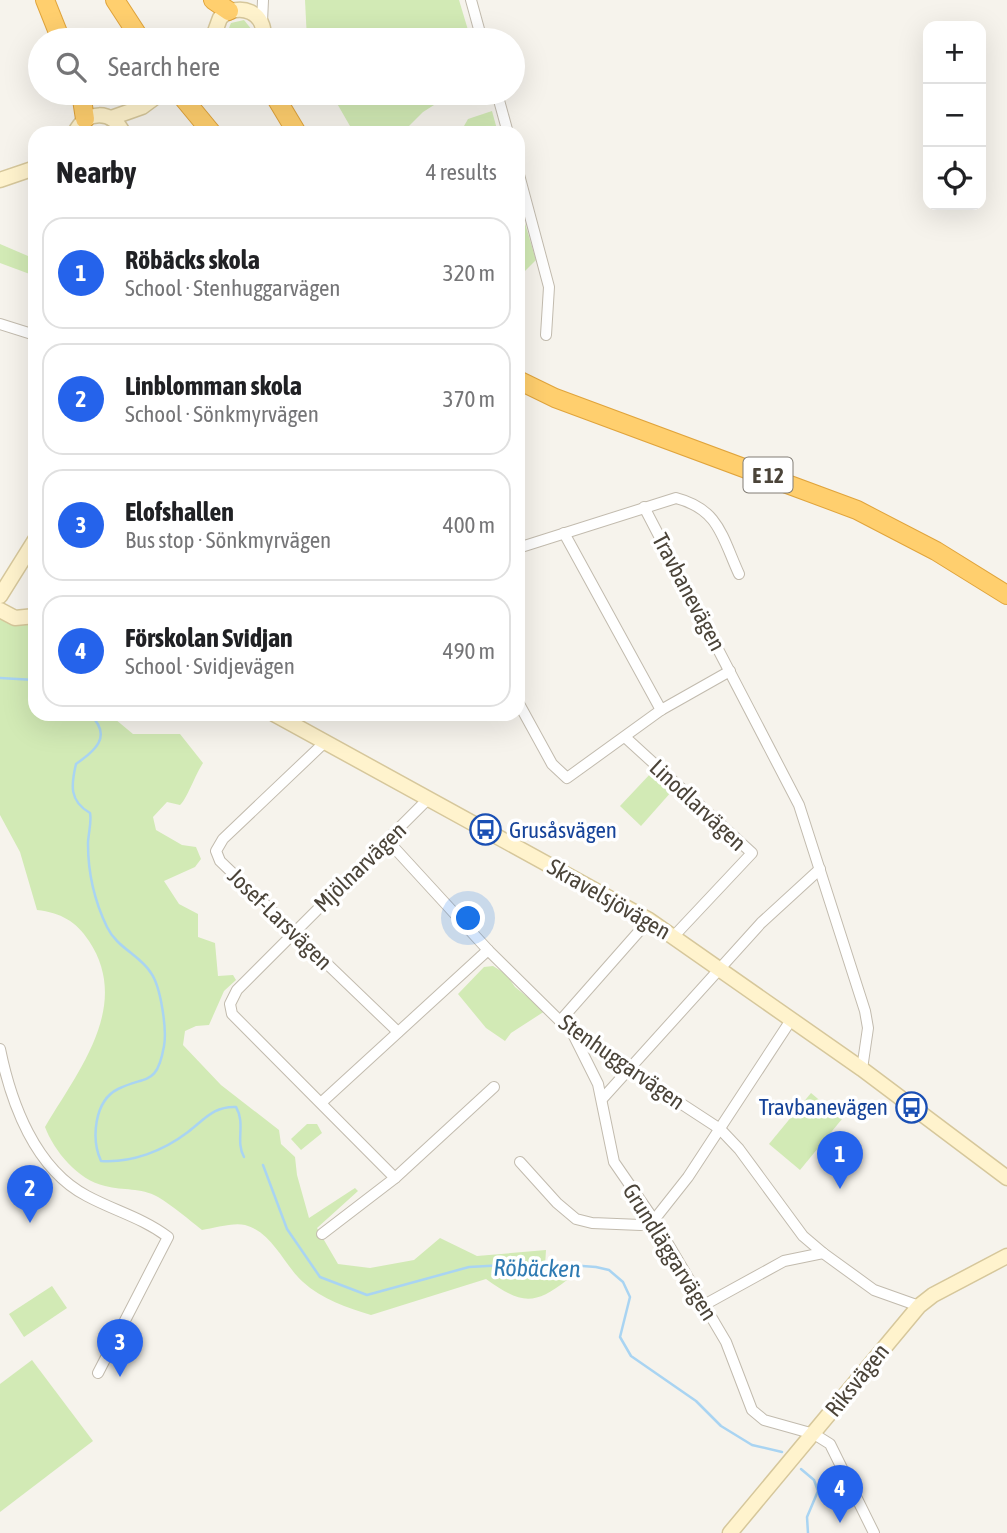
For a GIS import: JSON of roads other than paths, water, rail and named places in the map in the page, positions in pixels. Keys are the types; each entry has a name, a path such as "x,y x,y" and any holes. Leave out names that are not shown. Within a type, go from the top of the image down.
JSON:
{"highway":[{"path":"45,0 56,28"},
{"path":"105,0 123,28"},
{"path":"115,0 133,28"},
{"path":"213,0 241,6"},
{"path":"80,126 85,105"},
{"path":"179,105 196,126"},
{"path":"189,105 206,126"},
{"path":"280,105 292,126"},
{"name":"E 12","path":"525,371 605,406 781,468 873,506 903,520 1007,582"},
{"name":"E 12","path":"525,383 555,398 857,510 936,551 1007,595"}],"street":[{"path":"262,28 263,0"},
{"path":"471,0 479,28"},
{"path":"216,28 220,18 241,6 262,22"},
{"path":"82,126 96,115 111,118 145,105"},
{"path":"500,105 506,126"},
{"path":"129,126 142,107"},
{"path":"111,118 118,126"},
{"path":"0,180 28,170"},
{"path":"525,197 549,287 546,335"},
{"path":"0,324 28,333"},
{"path":"525,546 676,498 696,503 714,519 739,574"},
{"name":"Travbanevägen","path":"644,508 799,805 865,1012 867,1028 862,1069"},
{"path":"564,533 661,710"},
{"path":"0,596 28,551"},
{"path":"0,610 15,618 28,616"},
{"path":"525,715 552,764 567,779 661,710 730,671"},
{"name":"Skravelsjövägen","path":"290,721 649,920 862,1069 1007,1178"},
{"name":"Linodlarvägen","path":"626,738 751,853 674,936"},
{"name":"Josef-Larsvägen","path":"325,742 223,839 216,850 220,861 398,1032"},
{"name":"Mjölnarvägen","path":"322,1102 232,1014 229,1009 233,996 293,932 429,798"},
{"name":"Stenhuggarvägen","path":"388,841 488,950 571,1030 720,1129 739,1149 803,1236 874,1290 919,1306"},
{"path":"603,1098 786,897 821,869"},
{"path":"561,1021 649,920"},
{"path":"395,1178 322,1102 488,950"},
{"path":"520,1162 557,1203 576,1219 592,1223 641,1225 654,1220 720,1129 791,1020"},
{"name":"Grundläggarvägen","path":"571,1030 591,1066 603,1098 614,1162 654,1220 726,1342 752,1410 764,1420 814,1434"},
{"path":"0,1049 17,1110 34,1141 60,1176 72,1188 146,1220 168,1237 98,1373"},
{"path":"322,1234 395,1178 494,1087"},
{"path":"704,1305 784,1261 823,1253"},
{"name":"Riksvägen","path":"730,1533 919,1306 933,1295 1007,1256"},
{"path":"814,1434 830,1444 874,1533"}],"waterway":[{"name":"Röbäcken","path":"0,678 28,680"},
{"name":"Röbäcken","path":"96,721 101,736 99,742 76,764 73,779 75,798 90,813 88,855 95,897 111,934 141,961 155,979 165,1030 161,1059 154,1073 118,1089 110,1095 99,1111 96,1142 101,1161 136,1158 158,1150 216,1111 228,1107 236,1107 239,1113 240,1145 244,1157"},
{"name":"Röbäcken","path":"263,1165 287,1229 320,1277 367,1295 469,1267 542,1263 609,1270 623,1282 630,1297 620,1337 631,1356 696,1401 721,1426 752,1445 782,1452"},
{"name":"Röbäcken","path":"801,1469 814,1480 818,1491 807,1517 808,1533"}],"place":[{"name":"Grusåsvägen","path":"486,830"},
{"name":"Travbanevägen","path":"911,1107"},
{"name":"Röbäcks skola","path":"840,1189"},
{"name":"Linblomman skola","path":"30,1223"},
{"name":"Elofshallen","path":"120,1377"},
{"name":"Förskolan Svidjan","path":"840,1523"}]}
